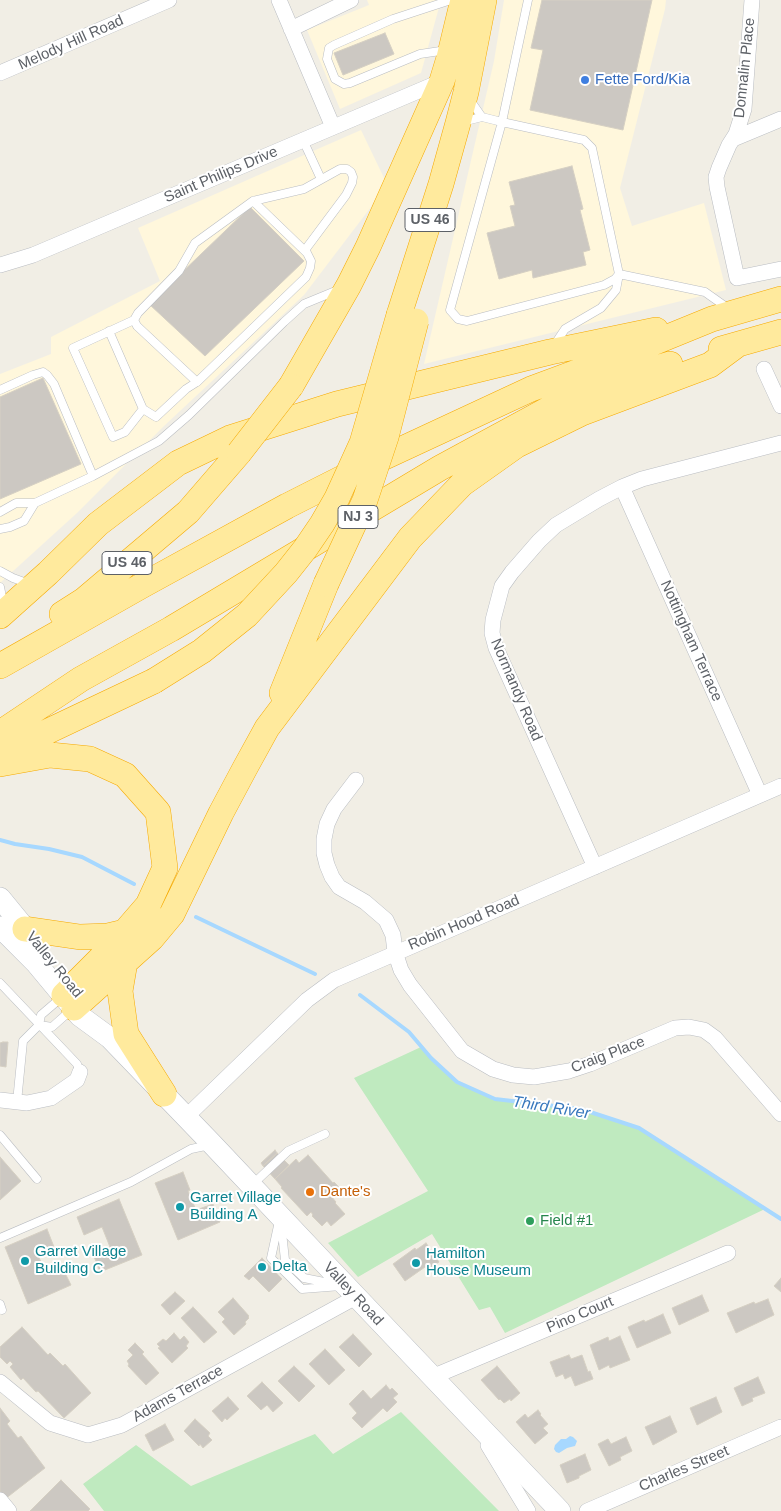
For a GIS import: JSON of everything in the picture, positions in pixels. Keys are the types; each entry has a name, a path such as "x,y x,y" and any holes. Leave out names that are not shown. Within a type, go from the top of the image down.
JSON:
{"highway":[{"name":"US 46","path":"0,655 84,600 188,512 239,453 291,386 368,248 442,81 463,0"},
{"name":"US 46","path":"0,754 154,681 202,651 247,615 286,573 313,537 337,498 362,443 408,318 466,92 484,0"},
{"name":"NJ 3","path":"0,666 278,511 374,462 531,389 723,316 781,299"},
{"path":"1,615 43,578 98,524 178,463 230,438 337,404 550,352 723,316"},
{"path":"73,997 125,962 152,938 172,914 225,806 268,728 326,584 368,491 386,437 408,318"},
{"name":"NJ 3","path":"0,733 81,679 170,629 440,468 569,398 626,377 781,332"},
{"path":"268,728 410,538 462,484 517,445 582,413 710,365 737,345"},
{"path":"0,764 50,755 90,759 125,775 158,812 165,868 148,905 124,932 73,997"},
{"path":"25,929 80,937 108,936 124,932"},
{"path":"125,962 120,992 126,1034 164,1094"}],"main road":[{"name":"Valley Road","path":"0,898 25,929 73,997"},
{"name":"Valley Road","path":"0,927 73,997 94,1012 106,1034 560,1511"}],"street":[{"name":"Melody Hill Road","path":"0,74 169,0"},
{"path":"279,0 333,127"},
{"path":"291,29 352,0"},
{"name":"Donnalin Place","path":"752,0 744,108 741,122 716,176 716,187 737,278 781,270"},
{"name":"Saint Philips Drive","path":"0,265 34,255 442,81"},
{"path":"733,139 781,119"},
{"path":"764,369 781,406"},
{"name":"Normandy Road","path":"595,867 496,648 492,633 493,620 502,586 539,541 556,526 622,487 642,479 781,443"},
{"name":"Nottingham Terrace","path":"622,487 760,795"},
{"name":"Craig Place","path":"356,780 334,809 327,824 324,839 327,865 339,887 365,902 386,920 393,935 400,970 462,1051 492,1070 534,1077 569,1071 676,1028 689,1027 704,1030 715,1038 781,1114"},
{"name":"Robin Hood Road","path":"186,1117 307,1000 334,980 781,786"},
{"path":"0,1100 27,1103 51,1098 77,1080 80,1072"},
{"name":"Pino Court","path":"432,1378 728,1253"},
{"name":"Adams Terrace","path":"0,1382 50,1423 88,1435 122,1425 351,1291"},
{"path":"475,1422 528,1511"},
{"name":"Charles Street","path":"588,1511 781,1427"},
{"path":"0,1500 8,1511"}],"lane":[{"path":"450,0 392,19 334,45 329,48 327,59 335,79 344,84 420,54 451,49"},
{"path":"528,0 502,122 450,310 458,319 467,321 604,284 615,279 619,274"},
{"path":"466,92 482,117 584,140 592,148 619,274 616,290 601,308 566,329 550,352"},
{"path":"456,133 482,117"},
{"path":"303,140 321,179"},
{"path":"143,410 125,432 113,437 73,348 134,320 138,313 179,271 195,243 253,201 304,189 340,169 348,169 353,176 346,195 305,250"},
{"path":"109,331 143,410 156,416 186,389 197,382 306,277 311,260 305,250 253,201"},
{"path":"619,274 705,292 723,316"},
{"path":"0,512 16,503 35,503 93,476 159,441 189,416 304,304 349,285"},
{"path":"134,320 137,326 197,382"},
{"path":"0,390 32,375 42,372 47,375 54,384 93,476"},
{"path":"0,529 24,522 35,503"},
{"path":"0,571 24,582 43,578"},
{"path":"0,587 3,602 1,615"},
{"path":"0,983 77,1064 80,1072"},
{"path":"39,1026 52,1027 73,997"},
{"path":"17,1102 23,1041 39,1026 41,1015 73,997"},
{"path":"252,1186 288,1151 325,1134"},
{"path":"0,1136 36,1179"},
{"path":"0,1238 131,1182 191,1149 213,1145"},
{"path":"280,1216 271,1258 302,1289 351,1291"}],"shaded area":[{"path":"367,0 441,0 421,73 340,109 307,30 369,5"},
{"path":"504,0 666,0 620,188 632,226 704,203 726,290 424,364 494,61"},
{"path":"361,130 385,180 371,207 304,295 164,426 77,513 0,583 0,374 51,354 51,337 160,281 138,228"}],"green space":[{"path":"421,1047 457,1082 495,1099 581,1109 639,1128 765,1209 505,1333 490,1307 479,1310 432,1234 358,1277 328,1243 428,1191 354,1078"},
{"path":"401,1412 499,1511 104,1511 83,1484 136,1445 191,1486 315,1434 333,1454"}],"water":[{"path":"570,1436 577,1441 575,1446 559,1453 556,1452 554,1449 555,1445 561,1439 566,1439"}],"building":[{"name":"Fette Ford/Kia","path":"542,0 652,0 623,130 530,110 543,50 531,48"},
{"path":"385,33 394,54 343,75 334,53"},
{"path":"572,166 583,209 580,210 590,250 583,252 586,265 533,278 532,270 499,279 487,233 515,226 510,206 515,205 509,182"},
{"path":"250,207 304,261 205,356 149,304"},
{"path":"43,378 81,464 0,499 0,397"},
{"path":"8,1042 6,1067 0,1066 0,1043"},
{"path":"275,1150 277,1153 263,1166 261,1163"},
{"path":"277,1153 289,1165 275,1179 263,1166"},
{"name":"Dante's","path":"308,1155 333,1183 340,1188 331,1196 345,1214 331,1226 327,1221 322,1226 312,1216 311,1212 307,1216 275,1179 296,1159 299,1163"},
{"path":"0,1157 21,1181 0,1200"},
{"name":"Garret Village Building A","path":"183,1172 196,1210 213,1204 220,1222 178,1240 155,1183"},
{"path":"119,1199 142,1255 100,1272 93,1254 110,1247 102,1227 84,1235 77,1217"},
{"name":"Garret Village Building C","path":"47,1229 54,1247 38,1255 46,1274 62,1267 71,1285 28,1304 5,1247"},
{"name":"Hamilton House Museum","path":"426,1243 439,1262 427,1270 425,1267 405,1281 393,1264 415,1248 416,1250"},
{"name":"Delta","path":"262,1258 282,1279 269,1292 253,1276 249,1280 244,1276"},
{"path":"781,1278 781,1292 774,1286"},
{"path":"175,1292 185,1301 170,1315 161,1305"},
{"path":"702,1295 709,1311 679,1325 672,1308"},
{"path":"233,1298 249,1316 245,1322 246,1324 234,1335 222,1322 225,1319 218,1312"},
{"path":"768,1299 774,1315 736,1333 727,1313 754,1302 755,1304"},
{"path":"193,1307 217,1332 204,1343 181,1318"},
{"path":"663,1314 671,1333 637,1348 628,1327"},
{"path":"22,1327 48,1355 50,1353 63,1366 65,1364 91,1393 64,1418 38,1391 36,1392 23,1378 21,1380 10,1367 13,1364 10,1361 7,1364 0,1357 0,1347"},
{"path":"174,1333 180,1340 184,1336 189,1342 186,1346 188,1348 172,1363 158,1348 160,1347 157,1344 163,1339 166,1341"},
{"path":"353,1334 372,1354 359,1367 339,1347"},
{"path":"620,1336 630,1360 610,1368 609,1365 599,1370 590,1345 608,1337 609,1341"},
{"path":"135,1343 159,1373 146,1385 128,1366 127,1361 133,1355 128,1350"},
{"path":"325,1349 345,1370 329,1385 309,1364"},
{"path":"569,1355 571,1359 582,1355 588,1372 590,1371 593,1379 575,1386 571,1376 565,1379 563,1374 556,1377 550,1362"},
{"path":"294,1366 315,1386 299,1402 278,1381"},
{"path":"497,1366 520,1393 511,1401 510,1399 504,1403 499,1400 481,1380"},
{"path":"758,1377 765,1393 752,1398 753,1401 742,1406 734,1388"},
{"path":"262,1382 283,1403 273,1412 267,1405 261,1410 247,1396"},
{"path":"386,1385 390,1390 392,1388 398,1394 393,1398 397,1402 387,1412 383,1408 362,1428 352,1418 357,1413 349,1404 363,1390 371,1399"},
{"path":"228,1397 239,1409 222,1422 212,1411"},
{"path":"716,1397 722,1412 697,1425 690,1408"},
{"path":"0,1408 10,1421 7,1424 18,1438 21,1436 45,1468 5,1499 0,1492"},
{"path":"538,1410 548,1424 543,1428 548,1433 535,1444 516,1422 525,1414 528,1418"},
{"path":"670,1416 677,1432 653,1445 645,1427"},
{"path":"195,1419 210,1433 208,1436 212,1440 203,1448 184,1431"},
{"path":"165,1424 174,1440 153,1451 145,1435"},
{"path":"626,1437 632,1451 620,1457 621,1460 609,1466 598,1444 608,1439 611,1444"},
{"path":"585,1454 591,1470 567,1483 560,1465"},
{"path":"61,1480 90,1509 88,1511 30,1511"}],"waterway":[{"name":"Third River","path":"0,840 82,857 134,884"},
{"name":"Third River","path":"196,917 315,974"},
{"name":"Third River","path":"360,995 409,1032 431,1058 457,1082 495,1099 581,1109 639,1128 781,1219"}],"place":[{"name":"Fette Ford/Kia","path":"585,80"},
{"name":"Dante's","path":"310,1192"},
{"name":"Garret Village Building A","path":"180,1207"},
{"name":"Field #1","path":"530,1221"},
{"name":"Garret Village Building C","path":"25,1261"},
{"name":"Hamilton House Museum","path":"416,1263"},
{"name":"Delta","path":"262,1267"}]}
